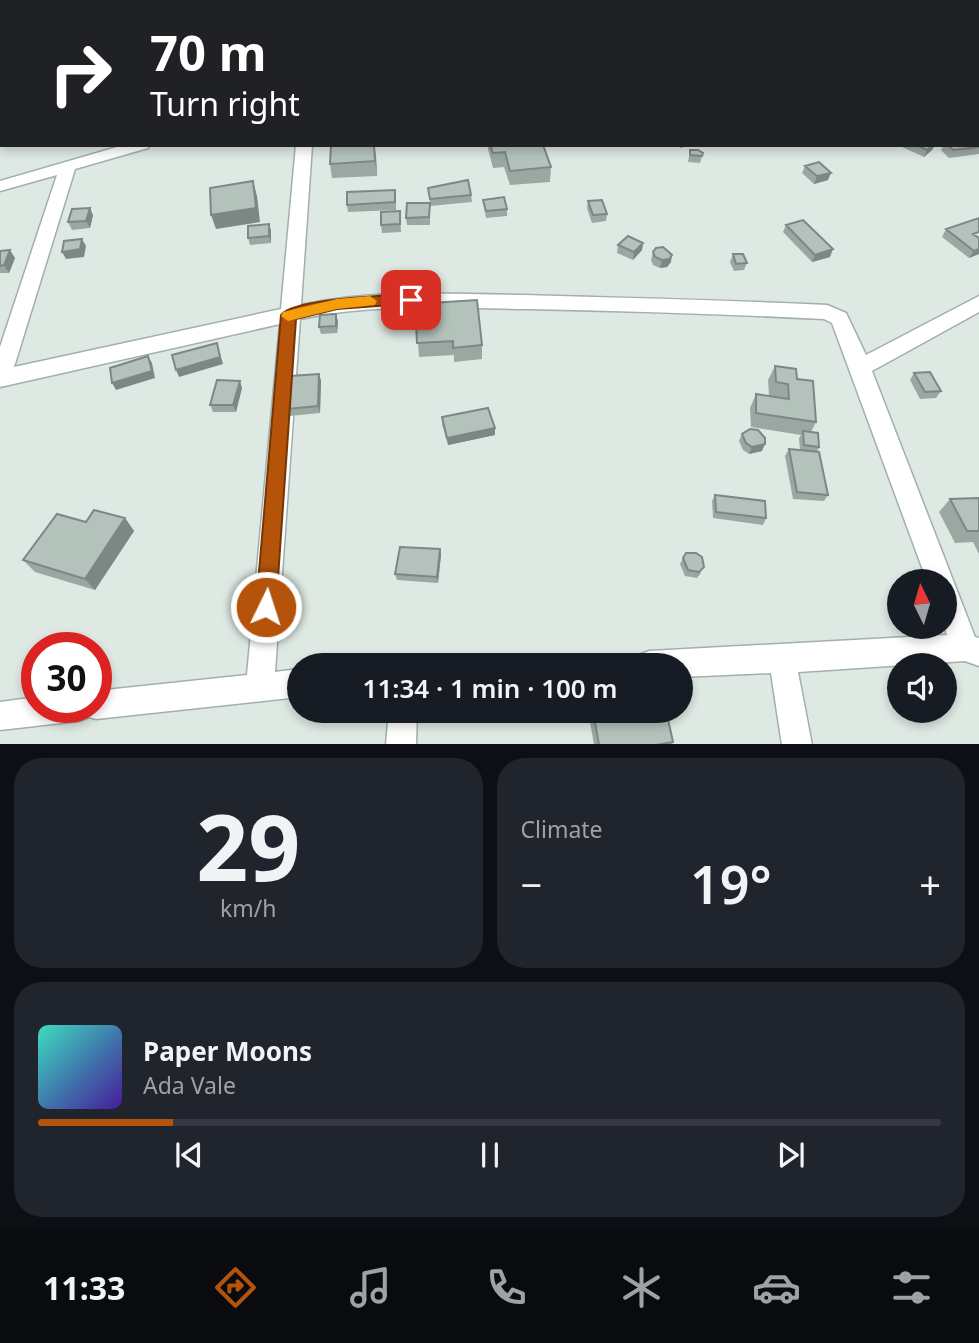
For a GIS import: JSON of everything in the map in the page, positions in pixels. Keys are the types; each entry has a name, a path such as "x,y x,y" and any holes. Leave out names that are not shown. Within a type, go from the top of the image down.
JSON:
{"street":[{"path":"0,186 135,147"},
{"path":"260,686 288,315 304,147"},
{"path":"0,378 68,166"},
{"path":"0,378 337,304 411,300 674,305 827,312 844,324 936,569"},
{"path":"861,368 979,303"},
{"path":"693,663 972,649 957,618"},
{"path":"782,659 797,744"},
{"path":"112,703 287,684"},
{"path":"0,716 21,714"},
{"path":"401,744 402,723"}],"building":[{"path":"331,147 374,147 375,161 330,164"},
{"path":"491,147 544,147 551,167 510,171 505,152 493,153"},
{"path":"950,147 979,147 953,150"},
{"path":"690,150 698,150 703,153 702,156 690,155"},
{"path":"819,162 831,173 817,176 805,166"},
{"path":"468,180 471,195 430,199 428,188"},
{"path":"253,181 256,208 211,215 210,188"},
{"path":"395,190 395,202 347,205 347,192"},
{"path":"504,197 507,209 486,211 483,200"},
{"path":"602,200 607,214 593,215 588,201"},
{"path":"407,203 430,203 429,217 406,218"},
{"path":"90,208 86,221 68,222 72,209"},
{"path":"400,211 400,224 381,225 381,212"},
{"path":"979,218 979,232 973,234 979,238 979,249 974,251 946,229"},
{"path":"803,220 833,249 815,255 786,225"},
{"path":"269,224 269,236 248,238 248,226"},
{"path":"628,236 643,243 634,252 618,245"},
{"path":"82,239 80,249 62,252 64,241"},
{"path":"663,247 672,255 669,259 655,257 653,252 656,248"},
{"path":"10,250 4,265 0,266 0,251"},
{"path":"733,254 743,254 747,263 736,264"},
{"path":"477,300 482,345 453,348 453,341 417,343 415,304"},
{"path":"336,314 336,326 319,327 320,315"},
{"path":"217,343 220,357 176,370 172,355"},
{"path":"148,356 152,371 112,383 110,368"},
{"path":"775,366 796,369 797,379 813,381 816,422 756,413 756,394 789,399 788,384 776,382"},
{"path":"930,372 941,391 925,392 914,373"},
{"path":"319,374 318,406 287,409 290,376"},
{"path":"217,380 240,381 233,405 210,405"},
{"path":"488,408 495,428 447,438 442,417"},
{"path":"750,429 758,430 765,438 765,444 752,447 746,443 742,434"},
{"path":"803,431 818,433 819,447 804,445"},
{"path":"789,449 819,452 828,495 797,492"},
{"path":"715,495 765,501 766,518 716,512"},
{"path":"979,498 979,531 967,531 950,499"},
{"path":"94,510 125,518 85,579 23,560 57,514 86,522"},
{"path":"400,547 440,549 437,577 395,574"},
{"path":"686,553 696,553 702,557 704,567 699,572 688,570 683,558"},
{"path":"595,723 669,723 673,742 599,744"}],"slow traffic":[{"path":"288,316 337,304 370,301"}],"route":[{"path":"266,607 288,315 337,304 411,300"}]}
